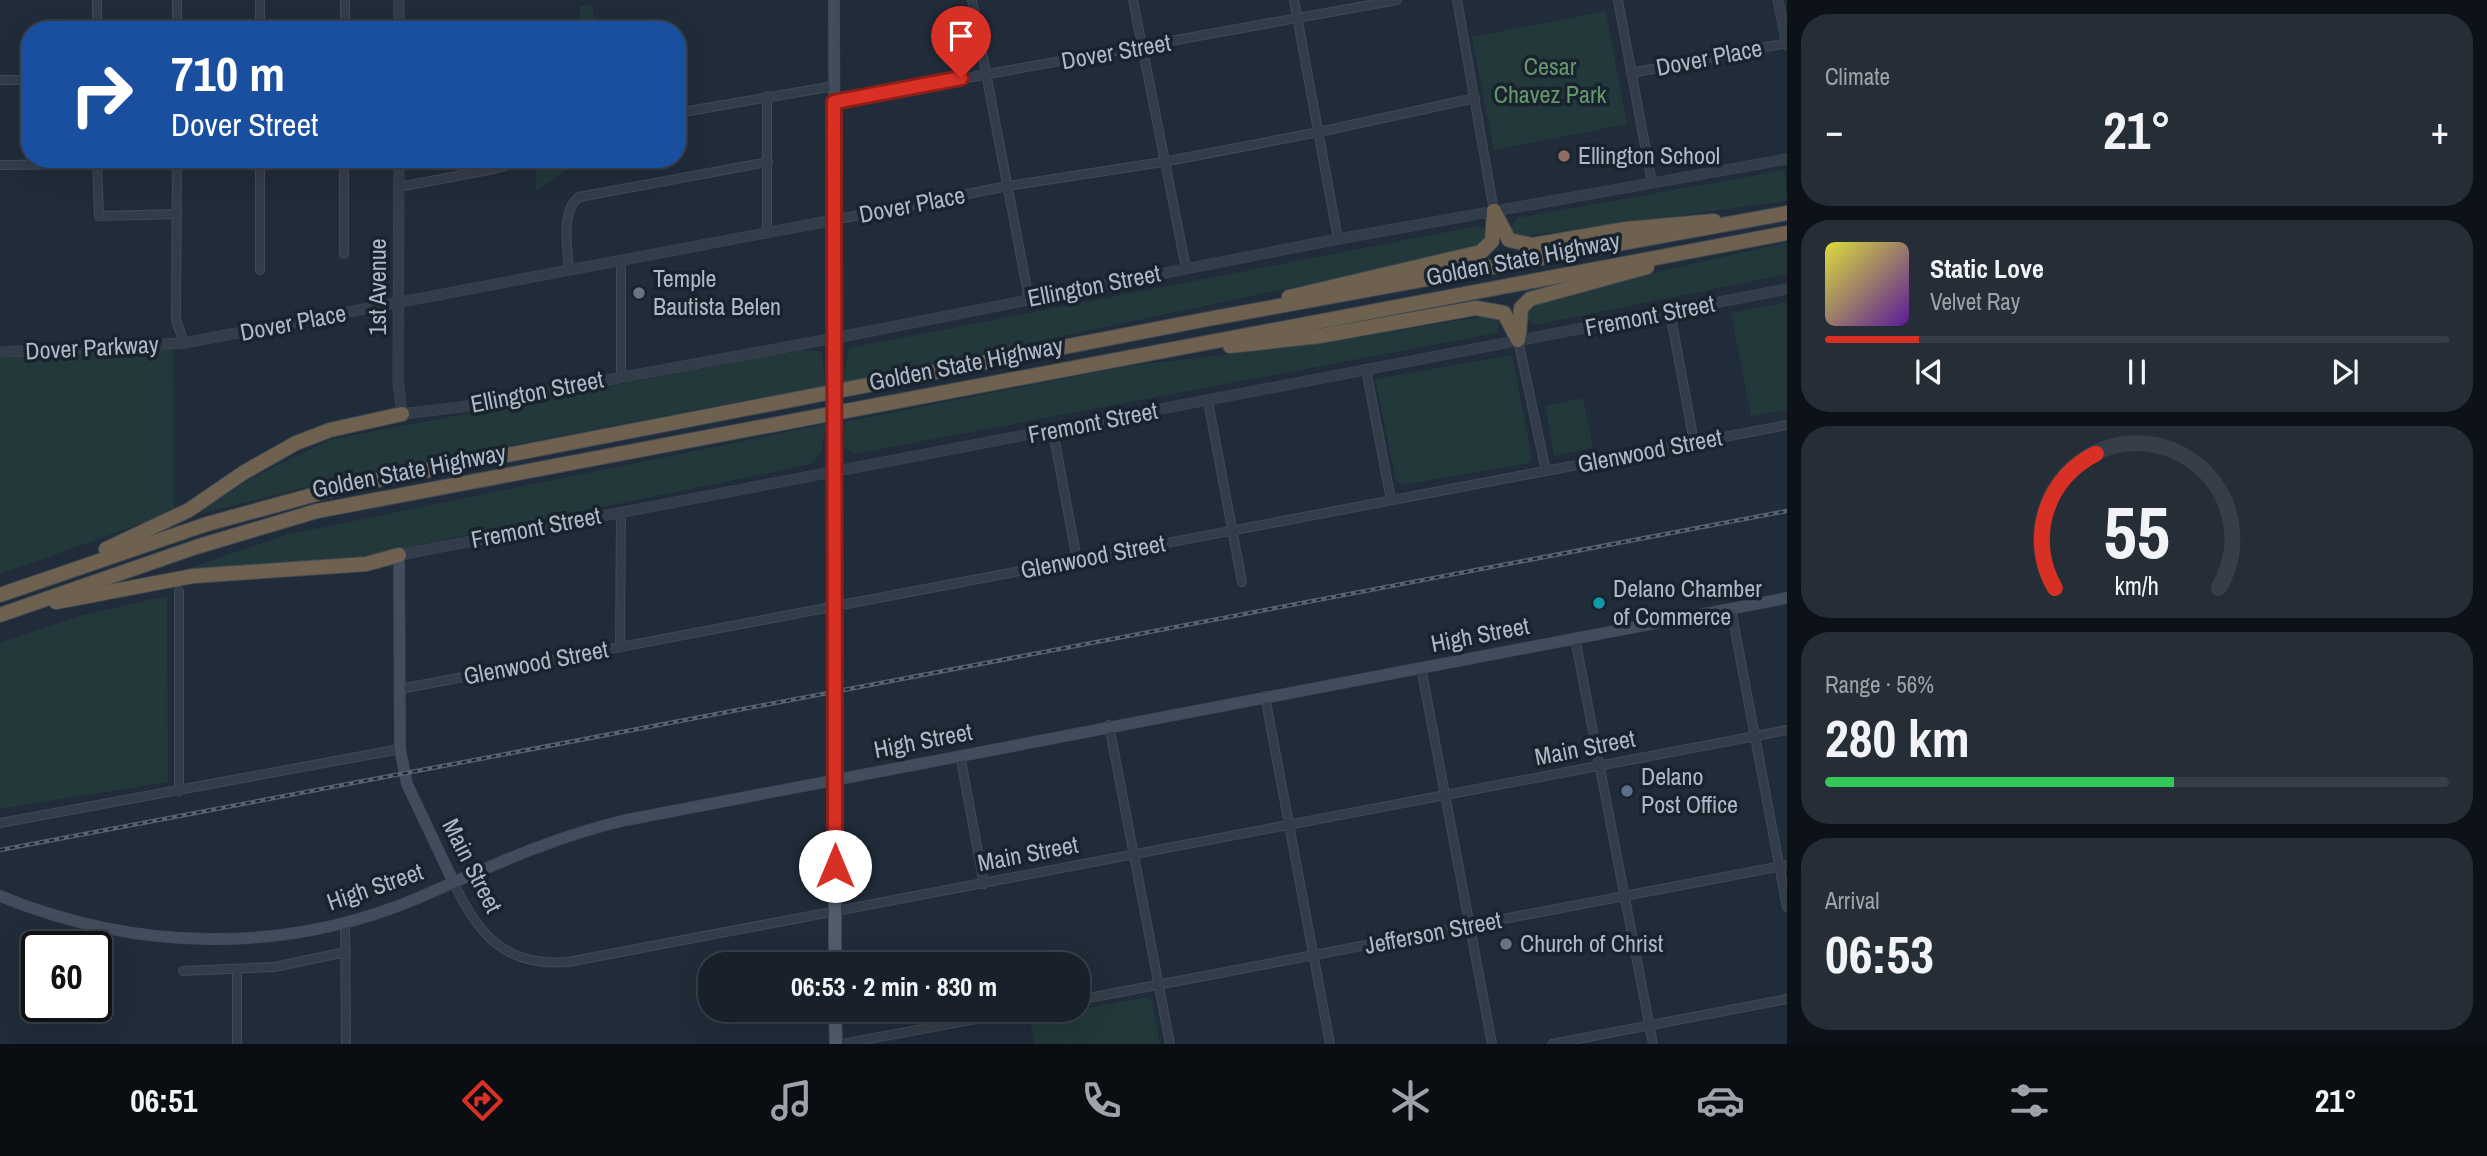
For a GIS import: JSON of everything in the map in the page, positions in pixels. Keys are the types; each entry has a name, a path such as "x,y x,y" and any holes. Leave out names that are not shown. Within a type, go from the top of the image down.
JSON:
{"highway":[{"path":"1494,211 1510,240 1533,245 1696,220 1744,221"},
{"path":"1208,319 1390,271 1475,254 1492,241 1494,211"},
{"name":"Golden State Highway","path":"0,595 206,524 320,492 1208,319 1787,213"},
{"name":"Golden State Highway","path":"5,613 196,547 317,512 1787,233"},
{"path":"1518,340 1521,308 1530,299 1728,243"},
{"path":"1152,352 1320,336 1476,308 1504,313 1518,340"},
{"path":"28,585 189,510 243,473 296,443 330,430 402,414"},
{"path":"5,613 193,576 366,564 399,555"}],"main road":[{"path":"834,0 835,952"},
{"path":"399,555 400,749"},
{"name":"High Street","path":"0,897 83,925 155,938 245,939 345,922 417,898 543,843 584,830 1109,725 1787,597"},
{"name":"Main Street","path":"400,749 407,784 453,881"},
{"path":"835,1022 836,1044"}],"street":[{"path":"97,0 97,21"},
{"path":"177,0 177,21"},
{"path":"260,0 260,21"},
{"path":"345,0 345,21"},
{"path":"398,0 398,21"},
{"path":"972,0 1029,299"},
{"path":"1133,0 1186,268"},
{"path":"1294,0 1338,239"},
{"name":"Dover Street","path":"834,102 1397,0"},
{"path":"1457,0 1494,211"},
{"path":"1618,0 1652,183"},
{"path":"1779,0 1787,44"},
{"name":"Dover Place","path":"1632,73 1787,44"},
{"path":"0,80 21,80"},
{"path":"686,111 834,86"},
{"path":"767,96 767,233"},
{"name":"Dover Place","path":"184,343 1007,186 1163,162 1475,98"},
{"name":"Ellington Street","path":"402,414 461,407 835,338 1338,239 1787,159"},
{"path":"569,270 568,214 579,197 768,162"},
{"path":"2,164 21,164"},
{"path":"97,168 99,216 177,214"},
{"path":"177,168 176,320 184,343"},
{"path":"260,168 260,270"},
{"path":"344,168 344,254"},
{"name":"1st Avenue","path":"399,168 398,381 402,414"},
{"path":"399,187 497,168"},
{"path":"621,260 621,376"},
{"name":"Fremont Street","path":"399,555 836,469 1053,431 1787,289"},
{"path":"1670,312 1694,442"},
{"path":"1518,340 1546,471"},
{"name":"Dover Parkway","path":"0,352 184,343"},
{"path":"1366,369 1391,500"},
{"path":"1208,401 1242,582"},
{"name":"Glenwood Street","path":"400,689 1787,425"},
{"path":"1053,431 1077,560"},
{"path":"620,647 621,512"},
{"path":"179,591 179,791"},
{"path":"1731,608 1784,866 1787,907"},
{"path":"1575,638 1653,1044"},
{"path":"1421,667 1492,1044"},
{"path":"1265,696 1330,1044"},
{"path":"1109,725 1170,1044"},
{"name":"Main Street","path":"453,881 468,914 484,934 509,952 541,962 586,959 1787,730"},
{"path":"0,823 400,749"},
{"path":"960,755 984,884"},
{"name":"Jefferson Street","path":"1090,998 1784,866"},
{"path":"345,922 346,1044"},
{"path":"183,971 237,970 293,964 345,952"},
{"path":"237,970 237,1044"},
{"path":"1552,1044 1787,999"},
{"path":"842,1044 960,1022"}],"green space":[{"path":"593,5 594,21 580,21 580,6"},
{"name":"Cesar Chavez Park","path":"1606,11 1627,124 1494,150 1472,37"},
{"path":"536,168 569,168 536,191"},
{"path":"1785,170 1787,201 1519,237 1510,229 1517,218"},
{"path":"1477,226 1484,228 1485,239 1476,246 1448,254 843,383 849,348"},
{"path":"1787,242 1787,274 1535,325 1527,319 1528,313 1536,305 1611,283"},
{"path":"1787,302 1787,410 1751,416 1731,313"},
{"path":"1486,316 1495,318 1499,323 1497,333 854,454 843,446 845,422 1128,366 1300,346"},
{"path":"173,349 174,512 0,574 0,356"},
{"path":"799,350 822,351 825,385 346,477 199,514 247,482 333,439"},
{"path":"1512,355 1532,457 1529,463 1403,485 1396,480 1375,379"},
{"path":"1583,398 1593,448 1554,456 1545,406"},
{"path":"826,424 821,453 811,464 361,557 187,569 285,535"},
{"path":"167,596 168,782 0,809 0,643 83,615"},
{"path":"1147,997 1152,1002 1160,1044 1034,1044 1030,1022 1090,1022 1090,1008"}],"railway":[{"path":"0,850 1787,511"}],"place":[{"name":"Ellington School","path":"1564,156"},
{"name":"Temple Bautista Belen","path":"639,293"},
{"name":"Delano Chamber of Commerce","path":"1599,603"},
{"name":"Delano Post Office","path":"1627,791"},
{"name":"Church of Christ","path":"1506,944"}],"route":[{"path":"835,866 834,102 961,78"}]}
